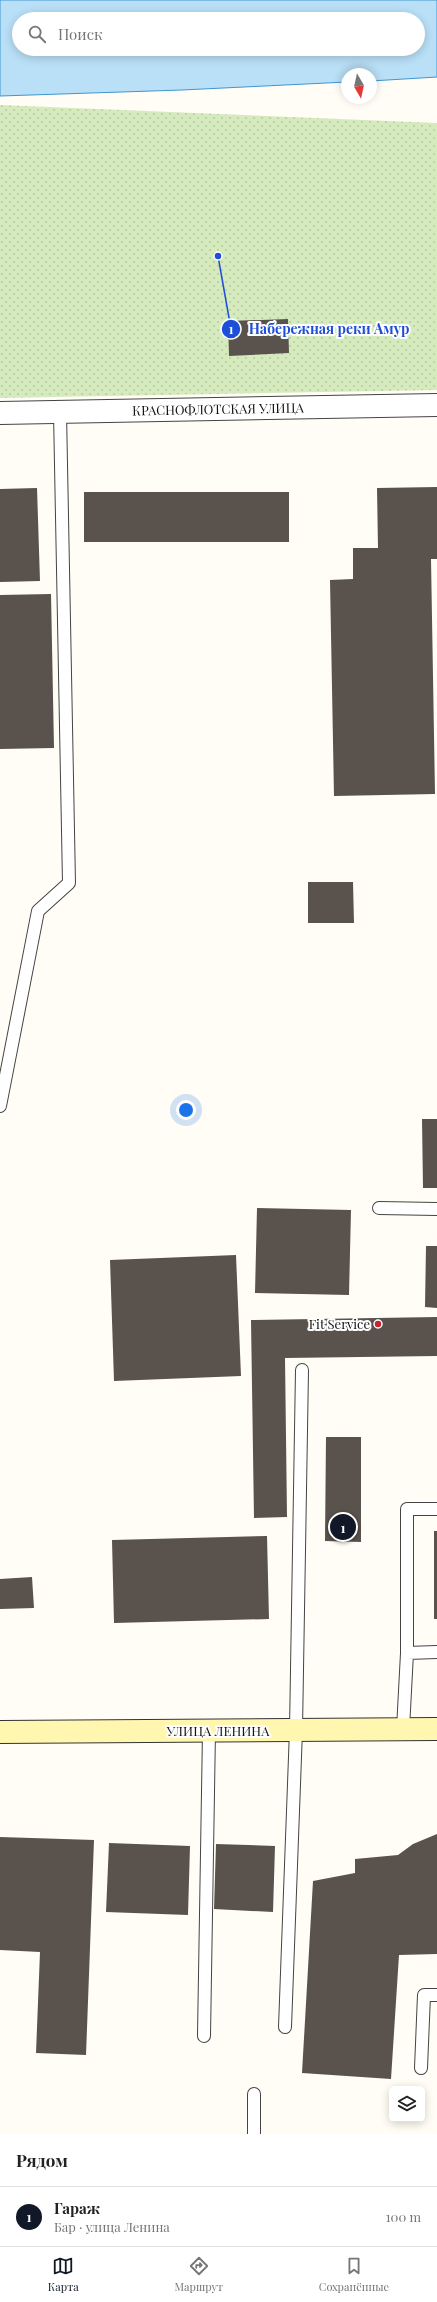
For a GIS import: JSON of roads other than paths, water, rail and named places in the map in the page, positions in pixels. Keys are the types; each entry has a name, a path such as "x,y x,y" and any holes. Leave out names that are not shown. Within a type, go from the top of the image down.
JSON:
{"main road":[{"name":"УЛИЦА ЛЕНИНА","path":"0,1732 437,1729"}],"street":[{"name":"КРАСНОФЛОТСКАЯ УЛИЦА","path":"0,413 437,405"}],"lane":[{"path":"0,1106 38,911 69,883 60,412"},
{"path":"379,1208 437,1209"},
{"path":"285,2027 296,1730 302,1370"},
{"path":"403,1729 407,1653 406,1509 437,1509"},
{"path":"407,1653 437,1652"},
{"path":"204,2036 209,1731"},
{"path":"421,2068 424,1995 437,1995"},
{"path":"254,2094 254,2134"}],"water":[{"path":"0,0 437,0 437,77 377,81 377,68 341,68 341,82 182,90 0,96"}],"place":[{"name":"Набережная реки Амур","path":"218,256"},
{"name":"Fit Service","path":"378,1324"},
{"name":"Гараж","path":"343,1527"}]}
